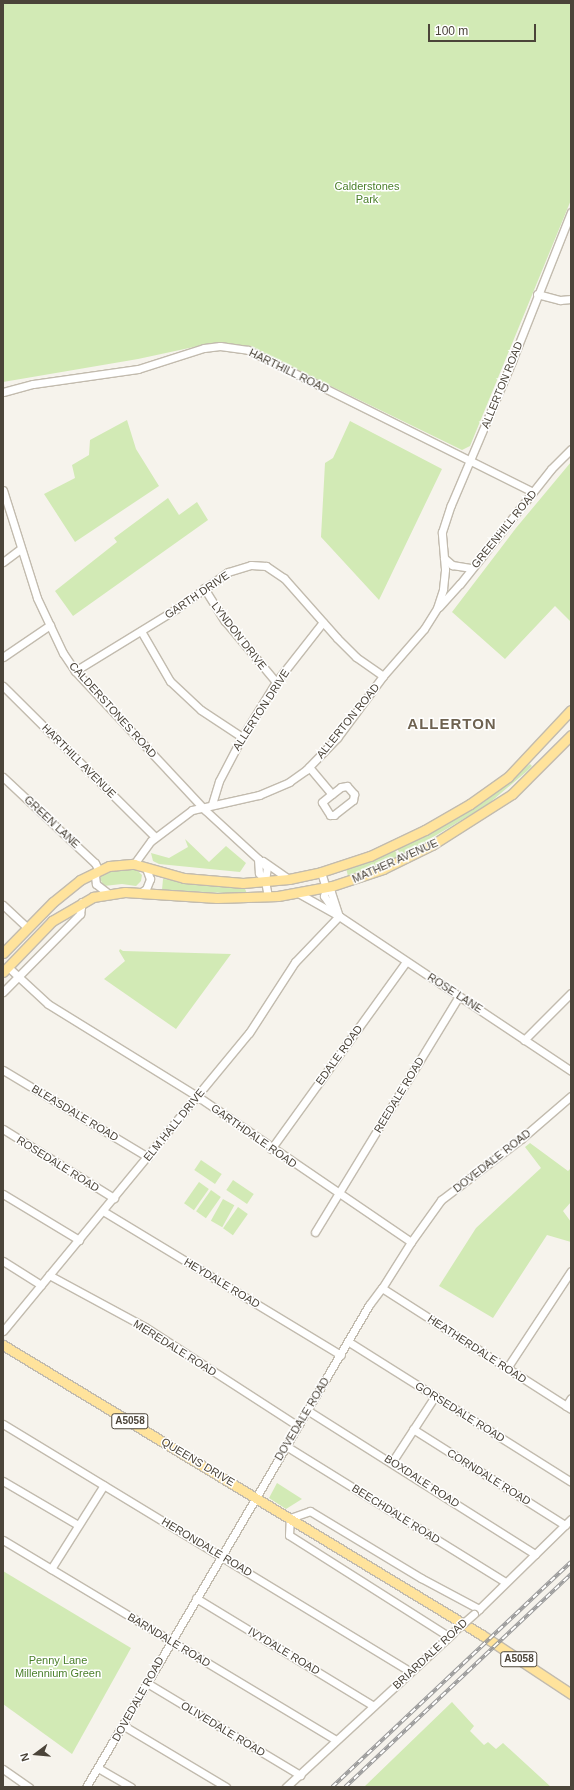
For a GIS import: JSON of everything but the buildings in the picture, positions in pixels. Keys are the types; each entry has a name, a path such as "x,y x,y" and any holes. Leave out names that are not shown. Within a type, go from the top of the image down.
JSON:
{"main road":[{"name":"MATHER AVENUE","path":"28,928 53,902 80,880 98,869 109,866 134,864 184,878 243,883 289,879 321,872 370,856 425,830 470,804 508,776 571,710"},
{"name":"MATHER AVENUE","path":"82,902 109,894 140,893 217,898 268,897 326,888 383,868 432,845 467,825 512,794 571,735"},
{"path":"547,736 558,748"},
{"path":"6,970 52,921 82,902"},
{"path":"3,953 28,928"},
{"name":"QUEENS DRIVE","path":"3,1345 482,1635 571,1694"}],"street":[{"name":"ALLERTON ROAD","path":"134,864 156,837 201,806 259,795 289,782 309,767 337,738 384,676 424,629 437,608 443,589 444,558 442,532 451,505 471,461 571,212"},
{"path":"537,294 560,300 571,299"},
{"name":"HARTHILL ROAD","path":"3,392 33,384 138,369 204,348 220,346 248,350 533,492"},
{"name":"GREENHILL ROAD","path":"437,608 472,568 533,492 571,449"},
{"name":"CALDERSTONES ROAD","path":"3,490 20,549 50,624 75,671 201,806"},
{"path":"3,562 20,549"},
{"path":"444,558 452,565 472,568"},
{"name":"GARTH DRIVE","path":"75,671 141,632 228,572 251,565 266,566 284,578 356,657 384,676"},
{"name":"LYNDON DRIVE","path":"204,588 226,621 276,682"},
{"name":"ALLERTON DRIVE","path":"212,804 218,781 242,737 276,682 323,622"},
{"path":"3,657 50,624"},
{"path":"141,632 170,681 201,710 242,737"},
{"name":"HARTHILL AVENUE","path":"3,686 156,837"},
{"path":"309,767 332,794"},
{"name":"GREEN LANE","path":"3,777 78,847 98,869"},
{"path":"347,786 354,794 353,800 334,815 330,815 322,802 332,794 341,787 347,786"},
{"path":"201,806 258,859 289,879"},
{"path":"258,859 259,873 265,881 268,897"},
{"path":"140,893 146,889 150,879 146,868"},
{"path":"98,869 95,876 96,884 109,894"},
{"path":"321,872 326,888 331,892 339,916"},
{"name":"ROSE LANE","path":"298,893 339,916 571,1071"},
{"path":"3,992 17,976 80,914 82,902"},
{"path":"3,905 28,928"},
{"name":"ELM HALL DRIVE","path":"3,1331 249,1033 295,962 339,916"},
{"name":"EDALE ROAD","path":"272,1149 406,962"},
{"name":"GARTHDALE ROAD","path":"6,970 17,976 48,1004 197,1096 272,1149 411,1242"},
{"path":"524,1040 571,993"},
{"name":"REEDALE ROAD","path":"315,1232 459,996"},
{"name":"BLEASDALE ROAD","path":"3,1070 148,1157"},
{"name":"DOVEDALE ROAD","path":"86,1787 124,1726 220,1556 349,1342 369,1305 382,1288 411,1242 441,1200 521,1139 571,1096"},
{"name":"ROSEDALE ROAD","path":"3,1129 114,1198"},
{"path":"3,1194 79,1240"},
{"name":"HEYDALE ROAD","path":"103,1211 340,1355"},
{"path":"3,1262 41,1285"},
{"path":"507,1368 571,1271"},
{"name":"MEREDALE ROAD","path":"49,1275 145,1327 298,1426"},
{"name":"HEATHERDALE ROAD","path":"382,1288 569,1407"},
{"name":"GORSEDALE ROAD","path":"349,1342 571,1482"},
{"path":"392,1462 435,1396"},
{"path":"569,1407 571,1398"},
{"name":"BOXDALE ROAD","path":"307,1410 392,1462 535,1554"},
{"name":"HERONDALE ROAD","path":"3,1424 410,1671"},
{"name":"CORNDALE ROAD","path":"414,1429 568,1522"},
{"name":"BEECHDALE ROAD","path":"286,1446 505,1582"},
{"path":"3,1481 78,1525"},
{"path":"51,1569 104,1485"},
{"path":"450,1635 289,1536 290,1518 310,1510 477,1611"},
{"name":"BRIARDALE ROAD","path":"286,1787 372,1705 477,1611 568,1522"},
{"name":"BARNDALE ROAD","path":"3,1540 336,1740"},
{"name":"IVYDALE ROAD","path":"196,1598 372,1705"},
{"name":"OLIVEDALE ROAD","path":"147,1683 300,1775"},
{"path":"124,1726 226,1787"},
{"path":"98,1768 131,1787"},
{"path":"4,1770 29,1787"}],"green space":[{"name":"Calderstones Park","path":"3,3 571,3 571,200 470,446 462,450 251,347 203,345 138,359 3,382"},
{"path":"127,420 136,449 159,486 75,542 44,494 75,478 72,465 89,455 90,440"},
{"path":"350,421 442,469 379,600 321,537 325,463 333,458"},
{"path":"571,462 571,622 555,606 505,659 452,612 516,528"},
{"path":"168,498 179,515 197,502 208,520 73,616 55,591 117,542 114,538"},
{"path":"530,764 532,766 526,772 487,805 401,856 397,848 467,809 484,802"},
{"path":"185,839 209,862 226,846 246,863 240,872 159,864 153,861 151,853 169,858 188,847"},
{"path":"394,848 398,857 348,876 346,868"},
{"path":"115,869 137,870 142,875 141,881 136,886 122,884 104,886 100,879 102,874"},
{"path":"163,879 244,886 247,894 162,890"},
{"path":"120,949 123,951 231,954 176,1029 104,979 125,961 119,951"},
{"path":"530,1143 568,1171 571,1168 571,1202 563,1211 571,1222 571,1242 547,1235 493,1318 439,1286 476,1228 541,1168 525,1147"},
{"path":"201,1160 222,1174 215,1184 194,1170"},
{"path":"233,1180 254,1194 247,1204 226,1190"},
{"path":"199,1182 209,1189 194,1210 184,1203"},
{"path":"211,1190 221,1197 206,1218 196,1211"},
{"path":"223,1199 234,1205 222,1227 211,1221"},
{"path":"238,1207 248,1214 233,1235 223,1228"},
{"path":"277,1483 302,1499 286,1509 269,1498"},
{"name":"Penny Lane Millennium Green","path":"3,1571 131,1648 72,1754 3,1704"},
{"path":"452,1702 474,1726 470,1731 484,1745 488,1742 496,1749 503,1743 551,1787 364,1787"}],"railway":[{"path":"332,1787 571,1562"},
{"path":"345,1787 571,1574"}],"district":[{"name":"ALLERTON","path":"452,724"}]}
